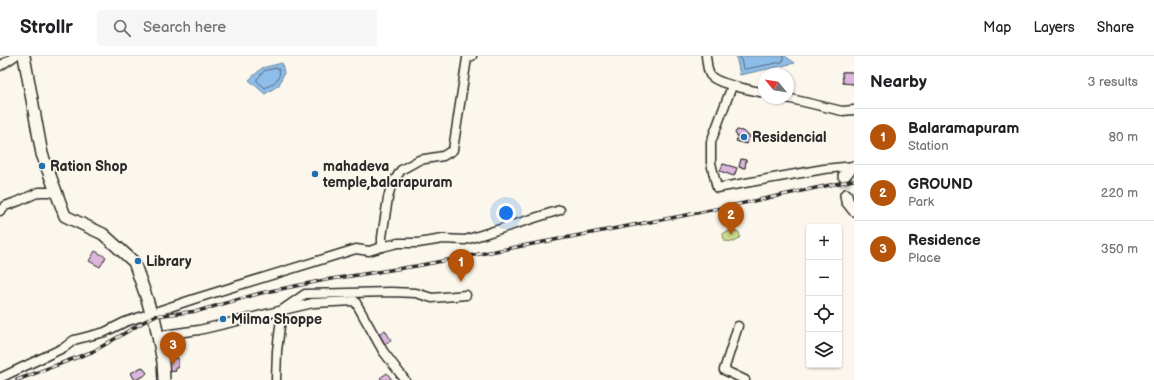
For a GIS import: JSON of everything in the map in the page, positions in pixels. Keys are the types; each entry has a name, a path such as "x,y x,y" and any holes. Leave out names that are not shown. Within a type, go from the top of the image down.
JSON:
{"main road":[{"path":"24,56 42,154 65,216 103,234 134,262 151,313 154,316 163,362 164,380"},
{"path":"844,176 854,166"},
{"path":"846,195 847,201 854,210"}],"street":[{"path":"0,66 14,56"},
{"path":"382,247 382,237 388,198 391,186 401,170 419,160 443,156 453,150 467,58 472,56"},
{"path":"706,56 710,76 732,86 758,92"},
{"path":"732,86 711,142 711,163 717,188 817,170 854,166"},
{"path":"794,100 842,111 854,110"},
{"path":"0,211 5,206 39,192 56,192"},
{"path":"0,378 65,347 74,340 105,332 125,322 194,299 356,249 368,250 398,243 418,243 443,239 465,240 560,210"},
{"path":"276,380 277,351 282,310 305,294 391,292 416,293 432,298 466,295"},
{"path":"157,337 199,330 313,303 356,301 383,351 405,380"},
{"path":"738,326 724,370 745,380"}],"green space":[{"path":"732,231 739,232 740,237 735,242 724,241 723,233"}],"water":[{"path":"736,56 785,56 795,63 772,68 758,68 758,71 740,75"},
{"path":"282,63 284,73 279,85 265,94 249,80 262,68"}],"building":[{"path":"842,72 853,72 854,84 843,83"},
{"path":"842,72 853,72 854,84 843,83"},
{"name":"Residencial","path":"737,130 750,136 746,144 736,141 738,137 735,133"},
{"name":"Residencial","path":"737,130 750,136 746,144 736,141 738,137 735,133"},
{"path":"741,159 746,160 745,168 739,167"},
{"path":"741,159 746,160 745,168 739,167"},
{"path":"723,164 737,168 734,176 720,171"},
{"path":"723,164 737,168 734,176 720,171"},
{"path":"95,251 106,257 100,267 89,261"},
{"path":"385,330 391,340 385,344 379,334"},
{"path":"178,358 178,368 175,368 176,371 168,372 168,360"},
{"path":"178,358 178,368 175,368 176,371 168,372 168,360"},
{"path":"142,367 147,373 135,380 131,373"},
{"path":"142,367 147,373 135,380 131,373"},
{"path":"387,373 392,380 382,380 380,378"}],"tunnel":[{"path":"844,176 846,195"}],"railway":[{"path":"17,380 94,351 154,316 198,311 261,293 325,280 416,266 687,215 854,180"}],"place":[{"name":"Residencial","path":"744,137"},
{"name":"Ration Shop","path":"42,166"},
{"name":"mahadeva temple,balarapuram","path":"315,174"},
{"name":"GROUND","path":"731,235"},
{"name":"Library","path":"138,261"},
{"name":"Balaramapuram","path":"461,282"},
{"name":"Milma Shoppe","path":"223,319"},
{"name":"Residence","path":"173,365"}]}
